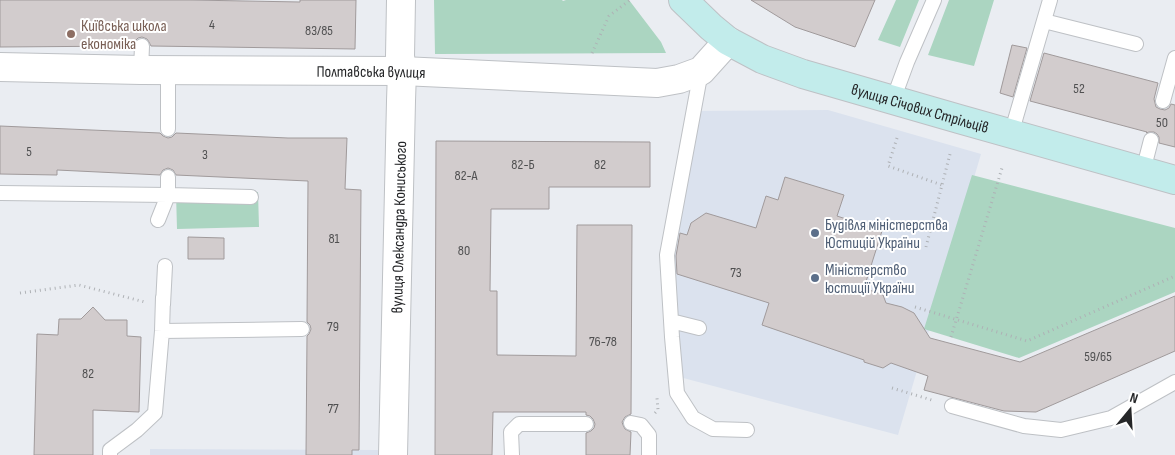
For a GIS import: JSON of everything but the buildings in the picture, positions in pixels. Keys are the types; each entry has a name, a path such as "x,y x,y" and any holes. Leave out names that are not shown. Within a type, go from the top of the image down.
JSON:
{"main road":[{"name":"вулиця Січових Стрільців","path":"683,0 728,41 762,59 803,74 1175,180"}],"street":[{"name":"вулиця Олександра Кониського","path":"394,455 402,71 400,56 401,0"},
{"name":"Полтавська вулиця","path":"0,67 141,58 168,70 402,71 657,83 679,79 701,71 728,41"}],"lane":[{"path":"893,100 934,0"},
{"path":"1012,134 1050,0"},
{"path":"1044,21 1136,44"},
{"path":"1163,101 1175,58"},
{"path":"168,70 168,129"},
{"path":"701,71 667,255 677,394 693,418 713,429 747,430"},
{"path":"1143,171 1150,140"},
{"path":"158,220 168,195 168,177"},
{"path":"0,193 251,198"},
{"path":"110,455 110,450 137,430 155,413 162,331 164,266"},
{"path":"671,321 699,328"},
{"path":"162,331 302,329"},
{"path":"952,406 1024,426 1061,430 1111,418 1175,382"},
{"path":"631,423 641,425 649,435 649,455"},
{"path":"512,455 511,432 519,424 586,424"}],"path":[{"path":"591,56 609,16 630,0"},
{"path":"897,138 888,166 942,185"},
{"path":"926,247 950,154"},
{"path":"951,337 1002,168"},
{"path":"915,307 1027,341 1175,276"},
{"path":"20,294 79,285 163,302"},
{"path":"892,388 930,400"},
{"path":"653,416 658,410 657,393"}],"shaded area":[{"path":"828,110 981,154 898,435 672,375 663,251 687,111"},
{"path":"150,449 378,450 378,455 150,455"}],"green space":[{"path":"434,0 629,0 661,42 666,53 435,54"},
{"path":"896,0 919,0 900,47 878,40"},
{"path":"949,0 994,0 974,66 928,55"},
{"path":"972,175 1175,228 1175,292 1019,358 924,329"},
{"path":"258,192 259,227 177,229 176,193"}],"place":[{"name":"Київська школа економіка","path":"71,34"},
{"name":"Будівля міністерства Юстицій України","path":"815,233"},
{"name":"Міністерство юстиції України","path":"815,278"}]}
